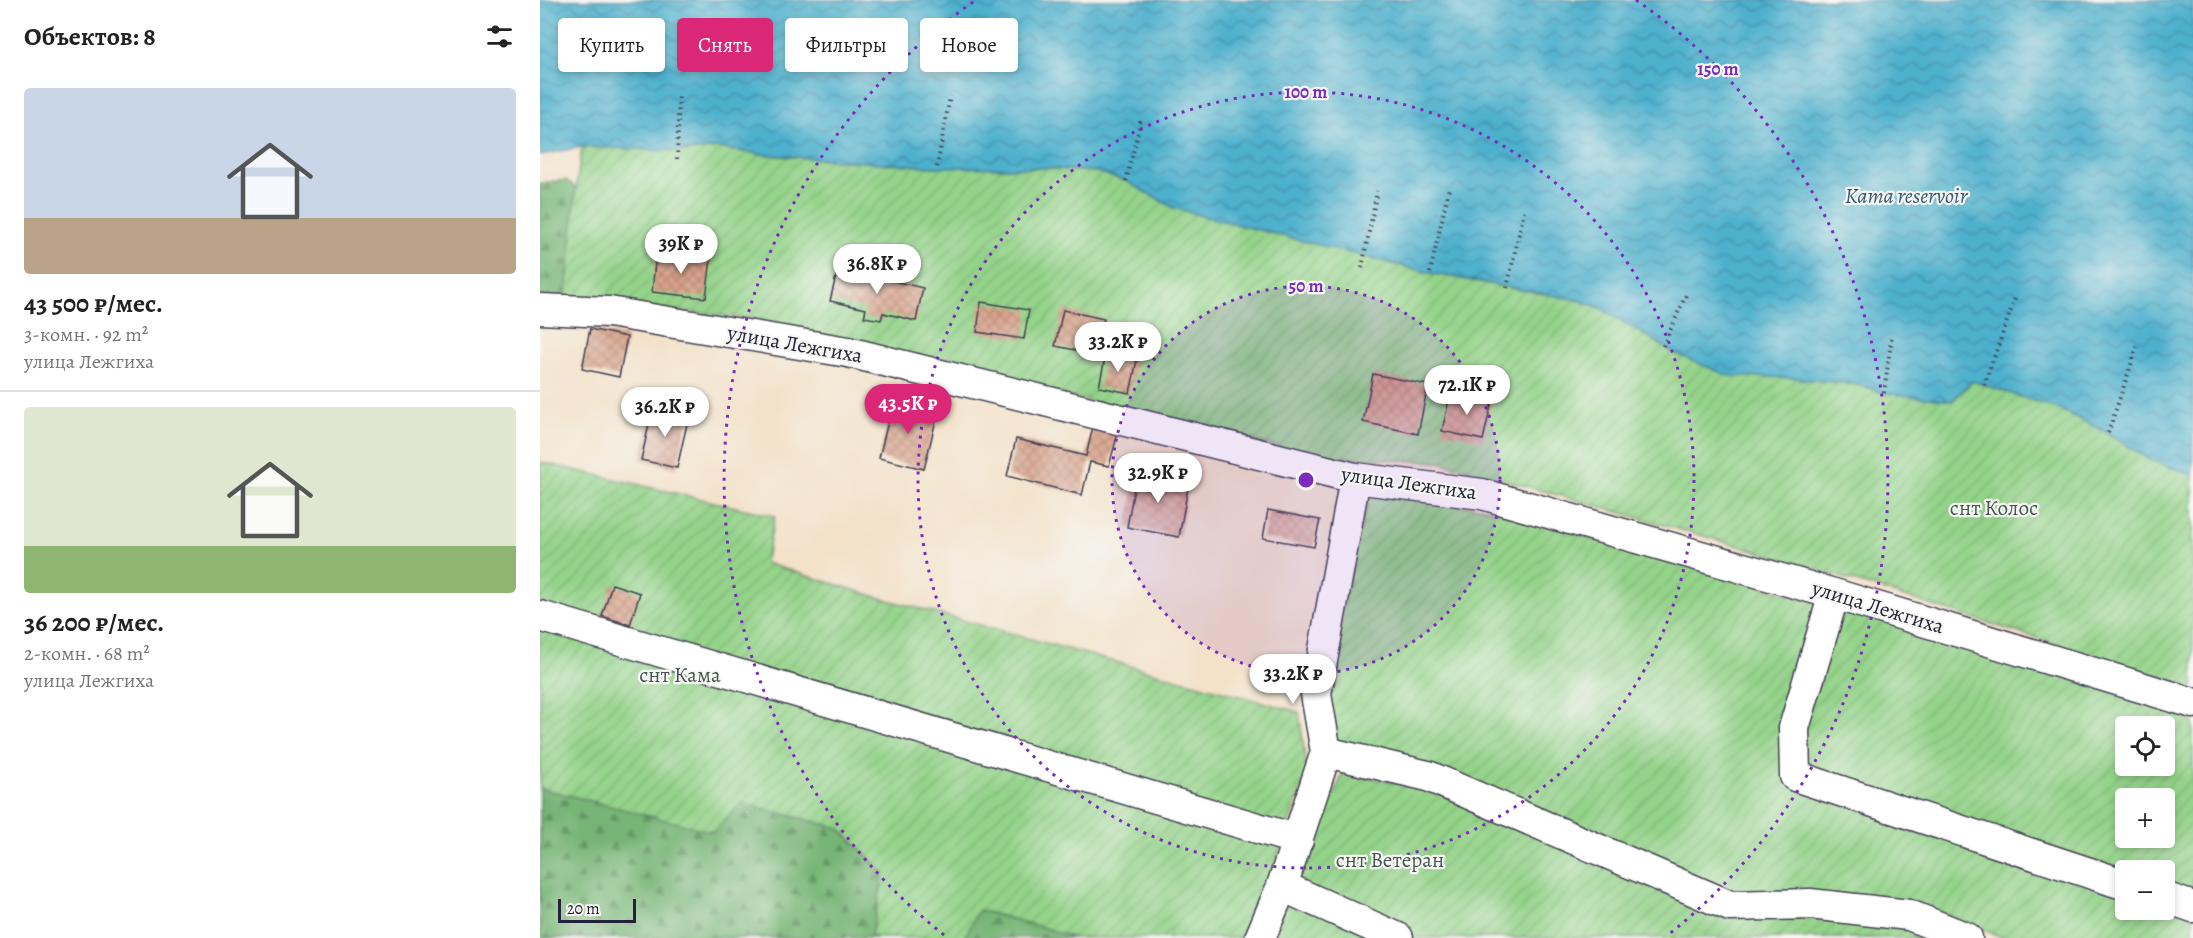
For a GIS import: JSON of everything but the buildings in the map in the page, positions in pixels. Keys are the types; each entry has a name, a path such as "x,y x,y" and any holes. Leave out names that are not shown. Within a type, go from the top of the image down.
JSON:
{"street":[{"name":"улица Лежгиха","path":"540,309 609,312 848,352 1355,478 1482,494 1834,594 2193,703"},
{"path":"1260,938 1282,886 1326,752 1316,694 1355,478"},
{"path":"1834,594 1794,728 1795,776 2115,881"},
{"path":"540,616 1298,840"},
{"path":"1326,752 1428,776 1730,906 1810,904 1909,915 1967,938"},
{"path":"1282,886 1398,938"},
{"path":"2175,901 2193,907"}],"path":[{"path":"678,159 679,93"},
{"path":"938,167 950,96"},
{"path":"1126,181 1141,120"},
{"path":"1430,273 1449,188"},
{"path":"1362,268 1377,191"},
{"path":"1507,288 1524,211"},
{"path":"1663,346 1687,293"},
{"path":"1984,385 2015,299"},
{"path":"1884,393 1892,335"},
{"path":"2108,433 2137,347"}],"green space":[{"name":"снт Колос","path":"582,147 687,151 718,148 768,155 937,167 1045,168 1097,172 1126,181 1174,208 1207,217 1430,273 1578,300 1599,307 1676,354 1796,378 1860,385 1884,393 1972,381 2059,409 2108,433 2150,460 2193,475 2193,687 1764,553 1440,462 1315,456 759,320 566,298"},
{"path":"566,180 576,188 566,298 540,296 540,183"},
{"name":"снт Кама","path":"540,462 775,516 765,563 877,597 1299,712 1307,772 1249,938 1074,938 979,910 964,938 877,938 871,935 884,873 839,828 741,803 713,832 540,788"},
{"path":"1369,495 1485,508 1943,638 2193,717 2193,938 2004,938 1919,903 1730,894 1335,745 1324,686"},
{"name":"снт Ветеран","path":"1343,773 1427,788 1719,916 1895,921 1942,938 1272,938"},
{"path":"540,788 713,831 741,803 839,828 884,873 871,935 877,938 540,938"},
{"path":"978,910 1042,927 1074,938 964,938"}],"water":[{"name":"Kama reservoir","path":"540,0 2193,0 2193,475 2150,460 2108,433 2059,409 1972,381 1952,401 1884,393 1860,385 1795,378 1729,376 1676,354 1599,307 1578,300 1430,273 1207,217 1174,208 1126,181 1097,172 1045,168 937,167 768,155 718,148 687,151 582,147 540,155"}]}
